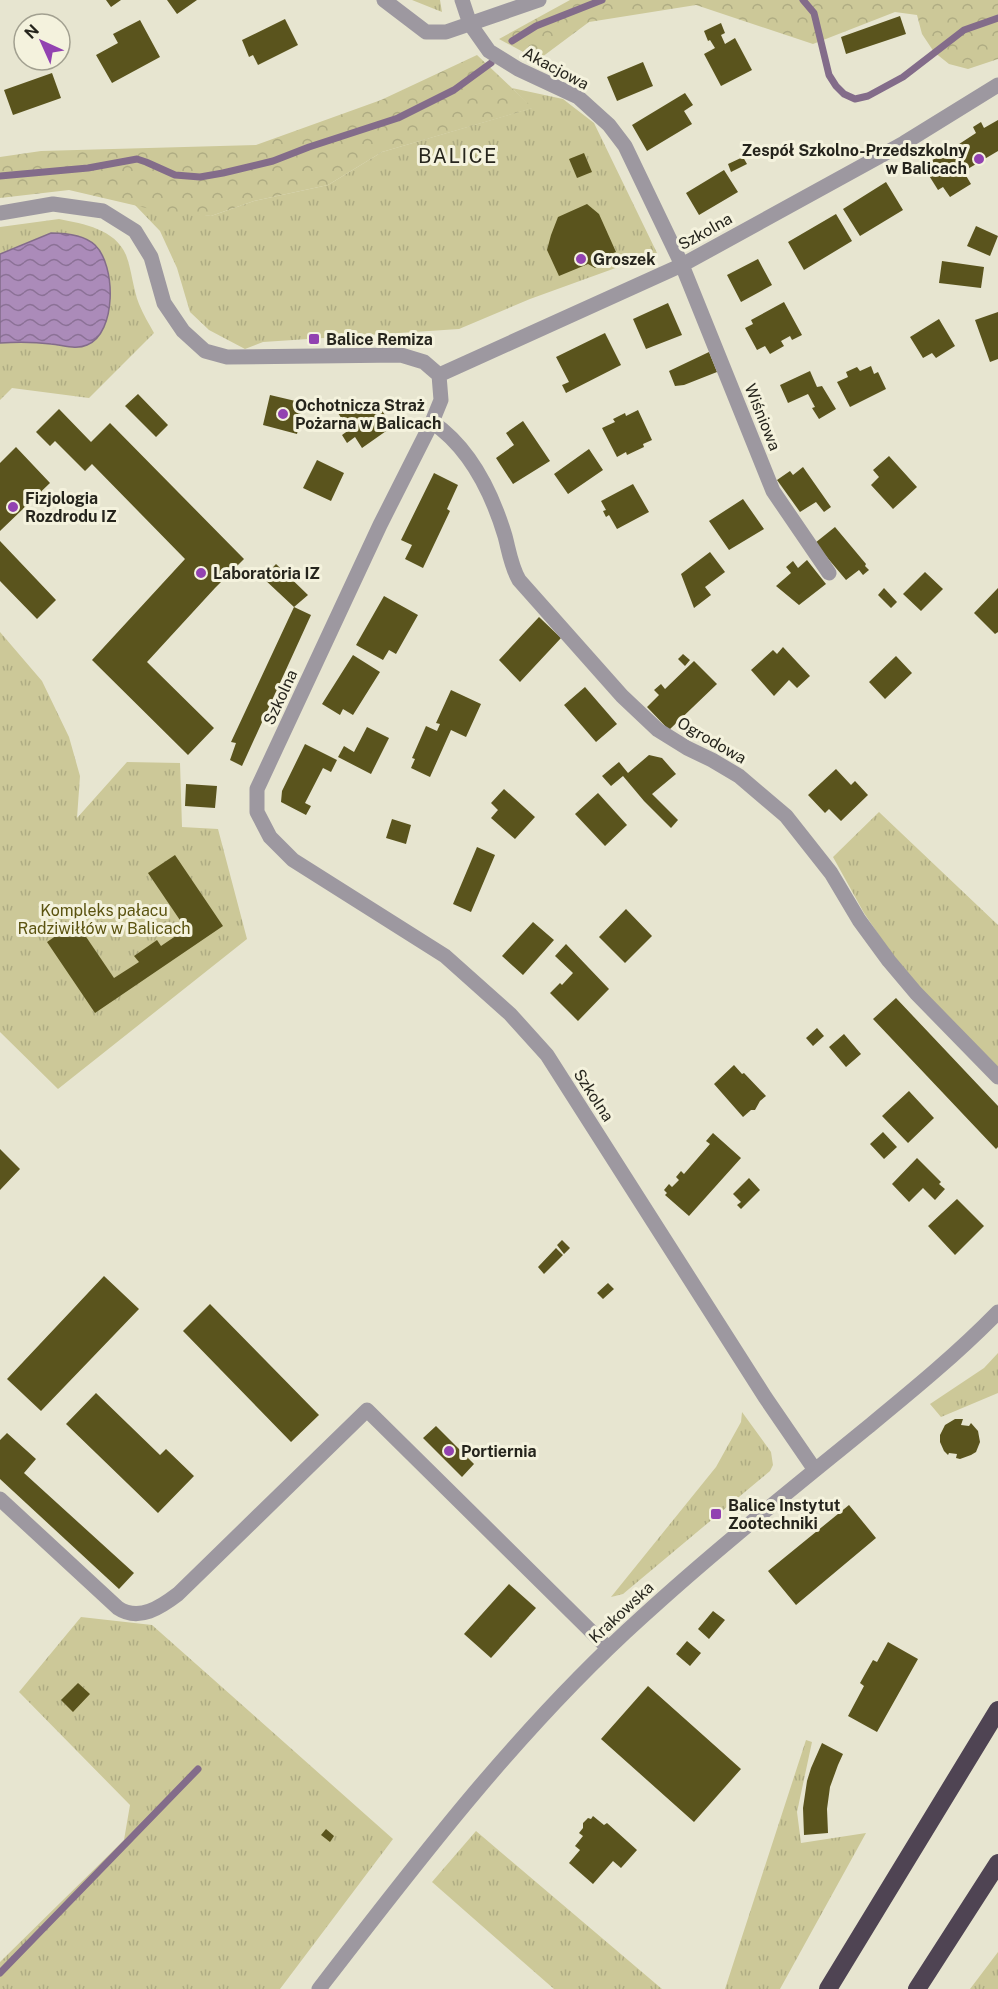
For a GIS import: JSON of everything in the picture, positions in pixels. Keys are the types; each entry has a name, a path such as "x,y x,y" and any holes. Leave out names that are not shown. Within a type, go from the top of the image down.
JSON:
{"highway":[{"path":"828,1989 998,1710"},
{"path":"916,1989 998,1863"}],"street":[{"path":"384,0 426,32 446,32 539,0"},
{"name":"Akacjowa","path":"462,0 470,24 489,51 518,69 578,96 609,125 625,146 682,265"},
{"name":"Szkolna","path":"815,1470 765,1397 547,1055 510,1014 445,956 293,860 270,837 258,812 257,789 380,525 432,422 441,400 439,375 682,265 904,143 998,86"},
{"path":"0,213 53,204 103,211 135,231 151,257 164,303 183,331 205,351 227,357 401,355 424,362 439,375"},
{"name":"Wiśniowa","path":"682,265 773,491 829,573"},
{"name":"Ogrodowa","path":"432,422 452,439 470,461 488,491 505,538 512,569 519,580 622,696 658,730 739,776 786,816 831,873 859,920 889,962 998,1077"},
{"name":"Krakowska","path":"319,1989 467,1801 519,1741 608,1648 665,1596 941,1367 998,1312"},
{"path":"0,1499 118,1608 125,1613 143,1614 164,1605 178,1594 367,1410 608,1648"}],"green space":[{"path":"412,0 440,0 442,12"},
{"path":"570,0 998,0 998,59 968,69 949,64 934,52 922,34 917,15 895,12 813,44 696,5 589,22 538,60 499,39"},
{"path":"477,55 533,108 382,152 328,185 254,201 211,216 159,211 69,190 0,198 0,157 41,151 256,145 381,100"},
{"path":"512,88 563,99 594,123 657,253 530,299 459,329 263,342 245,349 209,330 190,312 177,268 160,231 134,204 211,216 254,201 328,185 382,152 532,108"},
{"path":"59,219 98,229 121,246 128,261 139,304 154,333 89,398 12,388 0,400 0,227"},
{"name":"Kompleks pałacu Radziwiłłów w Balicach","path":"0,632 42,681 69,737 80,776 77,818 127,762 180,763 182,827 218,829 247,939 58,1089 0,1032"},
{"path":"879,812 998,925 998,1070 901,968 864,913 833,857"},
{"path":"998,1353 998,1393 941,1417 930,1404 984,1368"},
{"path":"742,1412 771,1452 773,1465 770,1471 623,1594 611,1597 716,1467 741,1422"},
{"path":"81,1617 152,1625 393,1839 280,1989 0,1989 0,1962 124,1840 130,1805 19,1692"},
{"path":"806,1740 812,1742 797,1812 801,1843 866,1833 780,1989 725,1989"},
{"path":"476,1831 662,1989 554,1989 432,1882"},
{"path":"998,1952 998,1989 970,1989"}],"water":[{"path":"51,233 68,234 85,239 95,245 102,255 110,282 108,313 104,327 97,338 83,346 0,343 0,254"}],"building":[{"path":"106,0 121,0 111,7"},
{"path":"167,0 197,0 177,14"},
{"path":"900,16 906,34 846,54 841,37"},
{"path":"285,19 298,45 258,65 253,55 249,57 242,40"},
{"path":"140,20 160,57 112,83 96,55 118,43 113,34"},
{"path":"721,23 725,33 721,35 725,44 735,38 752,70 721,86 704,54 715,48 710,40 708,41 704,31"},
{"path":"643,62 653,86 617,101 607,77"},
{"path":"52,73 61,98 13,115 4,90"},
{"path":"685,93 693,105 684,111 692,124 647,151 632,125"},
{"path":"998,120 998,151 966,170 953,148 976,133 973,127 981,122 984,128"},
{"path":"950,149 971,184 950,197 943,187 938,190 923,166"},
{"path":"584,153 592,172 577,178 569,159"},
{"path":"743,157 747,164 731,172 728,164"},
{"path":"724,170 738,192 699,215 686,193"},
{"path":"886,182 903,210 860,236 843,209"},
{"path":"587,204 599,214 616,252 602,257 600,266 595,268 588,264 559,276 547,250 558,217"},
{"path":"836,214 852,241 804,270 788,242"},
{"path":"976,226 998,236 990,256 967,246"},
{"path":"758,259 772,285 741,302 727,275"},
{"path":"942,261 984,267 981,288 939,283"},
{"path":"784,302 802,335 792,340 790,336 781,341 784,346 770,354 765,346 757,350 745,328 753,324 751,320"},
{"path":"668,303 682,335 646,349 633,319"},
{"path":"998,312 998,359 990,362 975,320"},
{"path":"939,319 955,346 936,358 932,353 923,358 910,337"},
{"path":"605,333 621,365 566,393 562,385 569,382 556,357"},
{"path":"709,352 717,372 684,385 675,386 669,371"},
{"path":"871,366 874,374 878,372 886,389 850,407 837,382 848,377 846,372 857,367 860,371"},
{"path":"810,371 817,387 822,386 836,409 819,419 812,408 815,407 808,394 788,403 780,385"},
{"path":"138,394 168,425 156,437 125,406"},
{"name":"Ochotnicza Straż Pożarna w Balicach","path":"270,395 304,403 297,434 263,425"},
{"path":"368,399 376,411 380,408 385,415 381,418 389,429 362,448 355,437 347,443 342,435 349,430 338,413 349,406 352,410"},
{"name":"Laboratoria IZ","path":"59,409 91,442 110,423 244,559 147,662 214,728 188,755 92,660 185,559 92,464 85,471 55,441 50,446 36,432"},
{"path":"638,410 652,440 643,444 644,447 617,457 602,428 615,422 613,419 625,413 626,416"},
{"path":"523,421 550,461 513,484 496,458 514,445 506,433"},
{"name":"Fizjologia Rozdrodu IZ","path":"16,447 50,483 0,531 0,463"},
{"path":"589,449 603,470 568,494 554,474"},
{"path":"889,456 917,487 893,509 871,485 879,477 873,470"},
{"path":"317,460 344,473 331,501 303,488"},
{"path":"803,467 831,507 824,512 816,502 800,512 777,480 790,471 793,475"},
{"path":"434,473 458,485 447,509 450,511 423,568 405,559 412,545 401,540"},
{"path":"633,484 649,512 617,529 609,515 606,517 603,511 606,510 601,501"},
{"path":"743,499 764,529 729,550 709,521"},
{"path":"835,527 866,564 869,570 863,575 859,570 846,580 815,543"},
{"name":"Fizjologia Rozdrodu IZ","path":"0,541 56,600 37,619 0,581"},
{"path":"710,552 725,572 705,587 711,595 694,608 681,574"},
{"path":"807,560 826,584 799,605 776,586 791,573 786,567 793,561 798,568"},
{"path":"276,564 308,595 294,607 263,578"},
{"path":"925,572 943,589 921,611 903,594"},
{"path":"884,588 897,602 891,608 878,595"},
{"path":"998,588 998,632 995,634 974,613"},
{"path":"384,596 418,615 396,654 389,650 383,660 356,645"},
{"path":"294,607 311,615 242,766 230,760 236,743 231,742"},
{"path":"539,617 561,638 520,682 499,660"},
{"path":"783,647 810,676 797,688 789,680 774,696 751,670 773,650 777,654"},
{"path":"683,654 690,660 685,666 678,659"},
{"path":"353,655 380,672 353,715 343,709 340,715 322,704"},
{"path":"896,656 912,673 885,699 869,682"},
{"path":"694,661 717,684 669,730 647,707 659,695 654,690 661,684 665,689"},
{"path":"585,687 617,724 596,742 564,705"},
{"path":"451,690 481,704 466,737 451,730 430,777 411,768 415,759 412,758 426,726 437,731 440,724 436,723"},
{"path":"367,727 389,738 371,774 338,757 344,746 354,752"},
{"path":"305,744 337,760 331,772 323,768 305,803 311,806 306,815 281,802 282,791"},
{"path":"649,755 662,758 676,774 652,794 678,820 671,828 623,776 611,786 602,776 619,762 628,773"},
{"path":"836,769 851,785 855,781 868,795 841,821 829,809 825,813 808,795"},
{"path":"186,784 217,786 215,808 185,806"},
{"path":"504,789 535,817 515,839 491,818 498,810 491,803"},
{"path":"598,793 627,825 605,846 575,814"},
{"path":"392,819 411,825 406,844 386,838"},
{"path":"477,847 495,855 471,912 453,904"},
{"path":"175,855 223,926 95,1013 47,942 76,922 114,978 139,962 134,956 157,940 161,946 186,929 148,873"},
{"path":"626,909 652,936 625,963 599,937"},
{"path":"533,922 554,940 523,975 502,956"},
{"path":"566,944 609,989 578,1021 550,993 560,983 562,985 573,973 555,956"},
{"path":"896,998 998,1106 998,1147 996,1149 873,1019"},
{"path":"817,1028 824,1036 813,1046 806,1038"},
{"path":"844,1034 861,1054 846,1067 829,1047"},
{"path":"734,1065 766,1096 755,1110 751,1110 743,1117 714,1084"},
{"path":"909,1091 934,1118 908,1143 882,1116"},
{"path":"883,1132 897,1147 884,1159 870,1144"},
{"path":"713,1133 741,1158 689,1216 665,1195 667,1193 664,1190 669,1184 672,1187 679,1180 676,1177 681,1171 684,1174 710,1144 706,1141"},
{"path":"0,1149 20,1169 0,1190"},
{"path":"917,1158 945,1189 935,1200 923,1188 909,1202 892,1184"},
{"path":"749,1178 760,1190 741,1209 737,1205 741,1202 733,1194"},
{"path":"957,1199 984,1226 955,1255 928,1226"},
{"path":"562,1240 570,1248 564,1254 557,1245"},
{"path":"556,1248 563,1255 544,1274 538,1267"},
{"path":"104,1276 139,1309 41,1411 7,1379"},
{"path":"608,1283 614,1289 603,1299 597,1293"},
{"path":"210,1304 319,1415 291,1442 183,1331"},
{"path":"96,1393 160,1455 166,1449 194,1476 158,1513 66,1424"},
{"path":"955,1419 963,1419 961,1425 969,1426 971,1423 978,1431 980,1442 976,1452 960,1459 956,1458 957,1454 949,1453 948,1455 940,1442 940,1435 945,1425"},
{"name":"Portiernia","path":"436,1426 474,1464 462,1477 423,1438"},
{"path":"7,1433 36,1459 24,1473 134,1573 119,1589 0,1479 0,1440"},
{"path":"849,1505 876,1538 796,1605 768,1571"},
{"path":"509,1584 536,1608 491,1658 464,1634"},
{"path":"713,1611 725,1620 709,1639 698,1629"},
{"path":"687,1641 701,1653 690,1666 676,1654"},
{"path":"888,1642 918,1659 877,1732 848,1716 864,1686 860,1683 873,1660 877,1662"},
{"path":"78,1683 90,1694 73,1712 61,1700"},
{"path":"648,1686 741,1769 694,1822 601,1739"},
{"path":"822,1743 843,1754 830,1787 827,1809 828,1833 804,1835 803,1808 807,1781"},
{"path":"593,1816 604,1825 607,1823 637,1850 621,1868 613,1861 593,1884 569,1863 580,1850 575,1846 583,1836 579,1833 583,1828 583,1823"},
{"path":"326,1829 334,1836 330,1842 321,1835"}],"waterway":[{"path":"512,41 536,26 602,0"},
{"path":"803,0 814,13 829,75 844,94 855,99 868,96 903,77 964,30 998,18"},
{"path":"0,176 88,168 137,159 175,175 200,177 223,173 273,161 398,118 454,90 491,63"},
{"path":"0,1973 198,1769"}],"place":[{"name":"Zespół Szkolno-Przedszkolny w Balicach","path":"979,159"},
{"name":"Groszek","path":"581,259"},
{"name":"Balice Remiza","path":"314,339"},
{"name":"Ochotnicza Straż Pożarna w Balicach","path":"283,414"},
{"name":"Fizjologia Rozdrodu IZ","path":"13,507"},
{"name":"Laboratoria IZ","path":"201,573"},
{"name":"Portiernia","path":"449,1451"},
{"name":"Balice Instytut Zootechniki","path":"716,1514"}],"district":[{"name":"BALICE","path":"458,156"}]}
